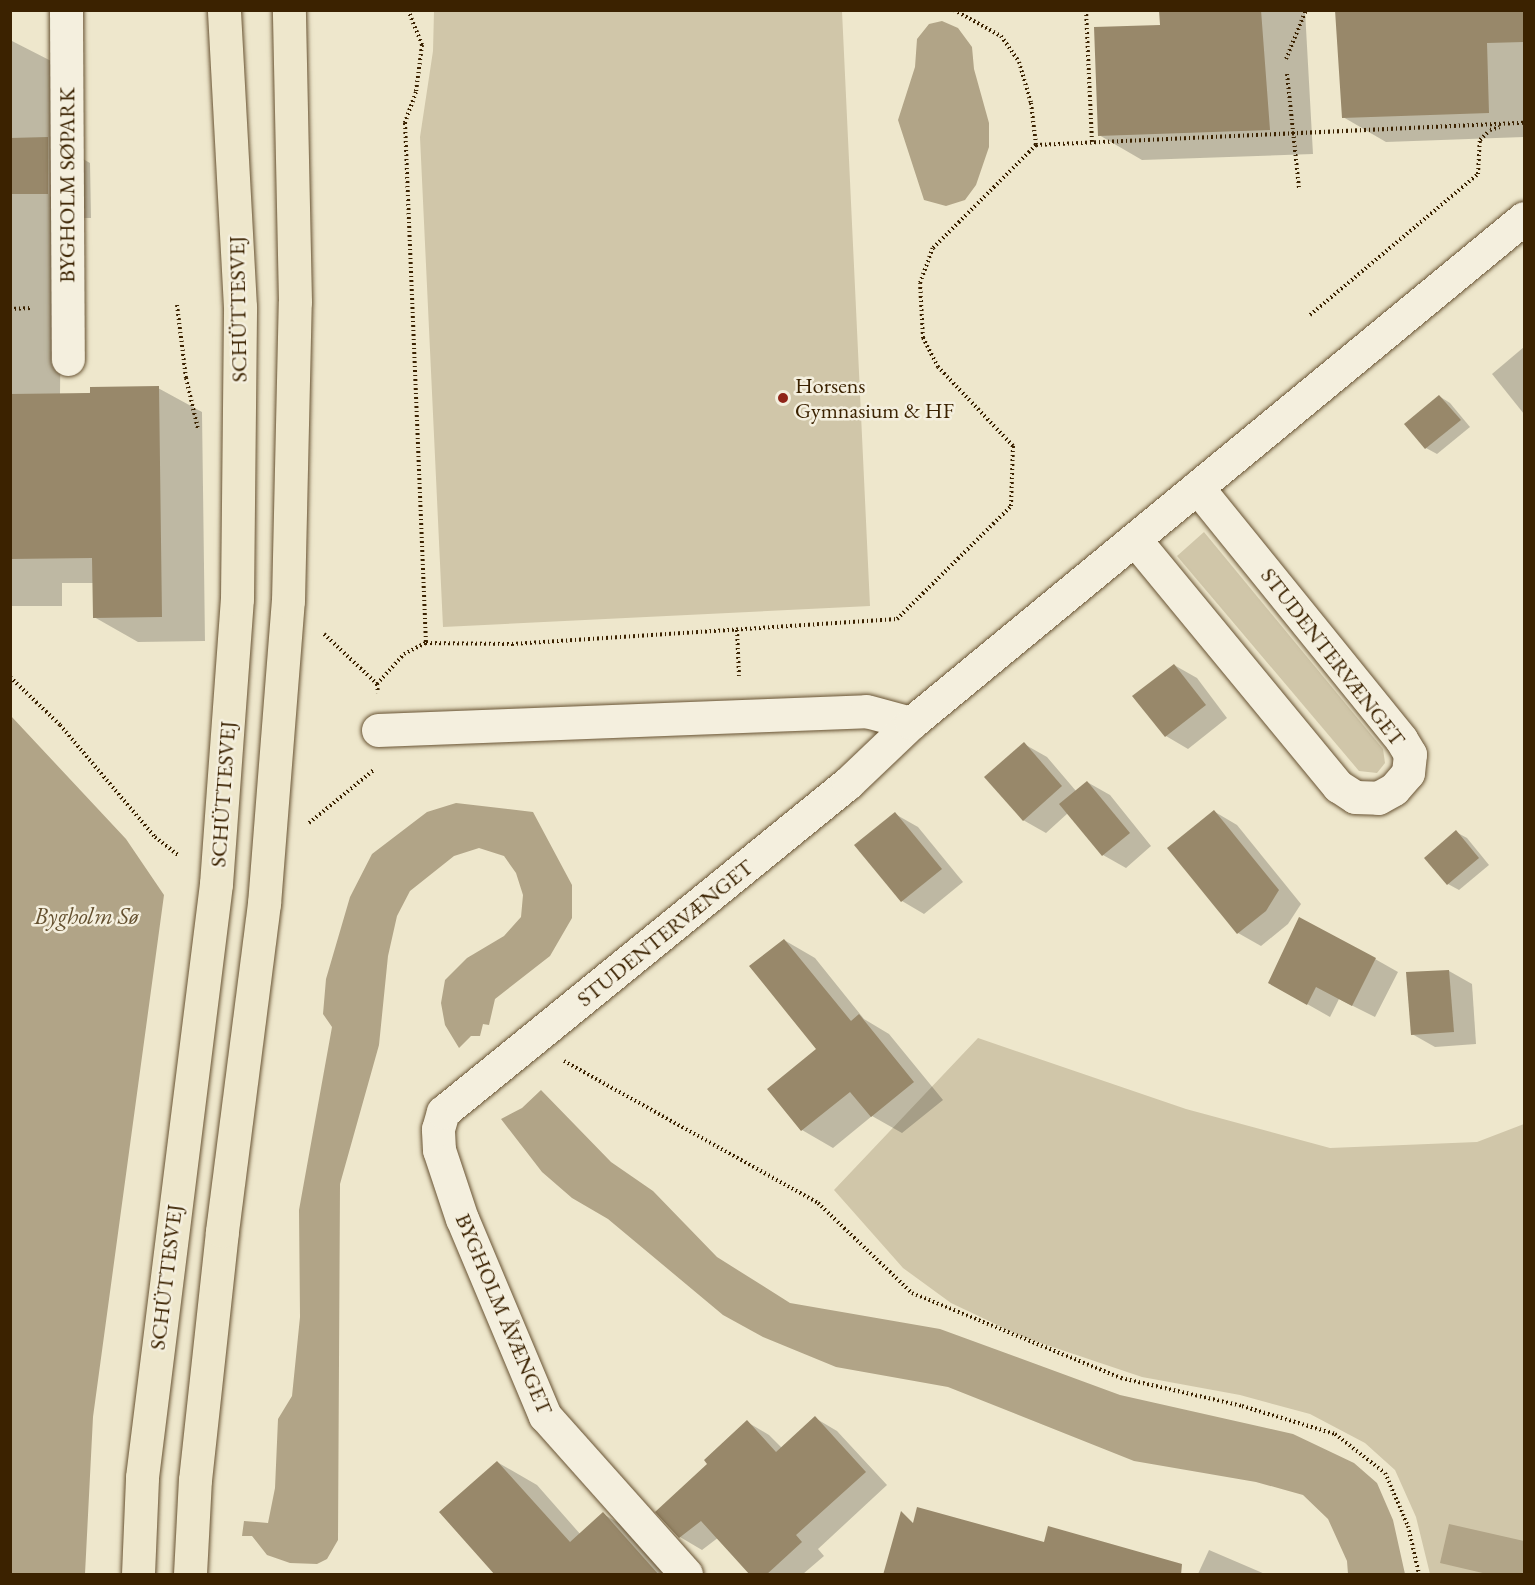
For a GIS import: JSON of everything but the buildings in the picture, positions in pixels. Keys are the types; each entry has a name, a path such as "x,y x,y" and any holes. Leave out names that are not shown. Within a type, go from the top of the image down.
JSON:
{"main road":[{"name":"SCHÜTTESVEJ","path":"138,1575 142,1477 216,884 237,598 240,307 224,10"},
{"path":"190,1575 195,1480 268,857 288,601 295,302 289,10"}],"street":[{"name":"BYGHOLM SØPARK","path":"66,10 68,359"},
{"name":"STUDENTERVÆNGET","path":"439,1150 438,1129 443,1112 848,783 911,723 1136,541 1197,487 1524,218"},
{"name":"STUDENTERVÆNGET","path":"1136,541 1338,786 1356,797 1378,798 1394,789 1408,773 1410,754 1401,740 1197,487"},
{"path":"378,730 740,690 866,711 911,723"},
{"name":"BYGHOLM ÅVÆNGET","path":"439,1150 462,1219 545,1416 686,1575"}],"path":[{"path":"408,10 422,45 416,92 405,123 426,643"},
{"path":"954,10 1001,36 1019,62 1031,103 1036,145"},
{"path":"1086,10 1092,142"},
{"path":"1286,59 1306,10"},
{"path":"1287,74 1290,132 1299,189"},
{"path":"268,857 375,769 378,730 377,684 404,654 426,643 512,644 897,619 1011,506 1012,446 938,367 923,338 920,283 933,248 1036,145 1290,132 1524,124"},
{"path":"1310,315 1478,174 1480,140 1490,130 1524,124"},
{"path":"1377,253 1377,259"},
{"path":"177,304 186,378 199,436 239,436"},
{"path":"288,601 377,684"},
{"path":"737,630 740,690"},
{"path":"10,677 60,725 155,837 216,884"},
{"path":"539,1036 554,1055 818,1203 912,1293 1121,1378 1242,1406 1335,1434 1385,1473 1408,1526 1419,1575"}],"shaded area":[{"path":"434,11 842,11 870,606 443,627 420,137 433,51"},
{"path":"1204,532 1383,749 1385,763 1377,773 1359,771 1177,556"},
{"path":"978,1038 1186,1109 1330,1148 1477,1142 1524,1124 1524,1574 1430,1574 1416,1517 1395,1470 1365,1443 1310,1414 1240,1395 1142,1377 1023,1337 951,1303 903,1268 834,1190"}],"water":[{"path":"942,21 958,28 972,47 974,69 989,123 989,147 976,185 965,200 946,206 924,200 898,120 915,67 917,39 929,24"},
{"name":"Bygholm Sø","path":"11,716 126,839 164,895 93,1417 85,1574 11,1574"},
{"path":"456,803 533,812 572,885 572,918 550,956 495,999 489,1025 483,1024 480,1036 471,1036 459,1048 445,1025 441,1003 445,980 467,958 504,936 521,917 523,895 516,873 504,856 479,848 454,856 410,891 397,916 388,956 379,1045 340,1184 338,1540 327,1559 317,1564 290,1563 267,1555 252,1536 242,1536 244,1521 268,1523 275,1488 278,1419 292,1396 300,1317 299,1210 332,1027 323,1014 326,979 350,897 372,854 427,812"},
{"path":"541,1090 611,1162 653,1191 717,1257 790,1303 940,1329 1120,1395 1293,1434 1354,1463 1377,1483 1393,1520 1405,1574 1348,1574 1347,1561 1328,1519 1303,1495 1256,1482 1134,1461 948,1387 836,1367 763,1337 723,1315 608,1219 572,1198 542,1172 501,1119 522,1108"},
{"path":"1449,1524 1524,1541 1524,1574 1487,1574 1440,1563"}],"place":[{"name":"Horsens Gymnasium & HF","path":"783,398"}]}
